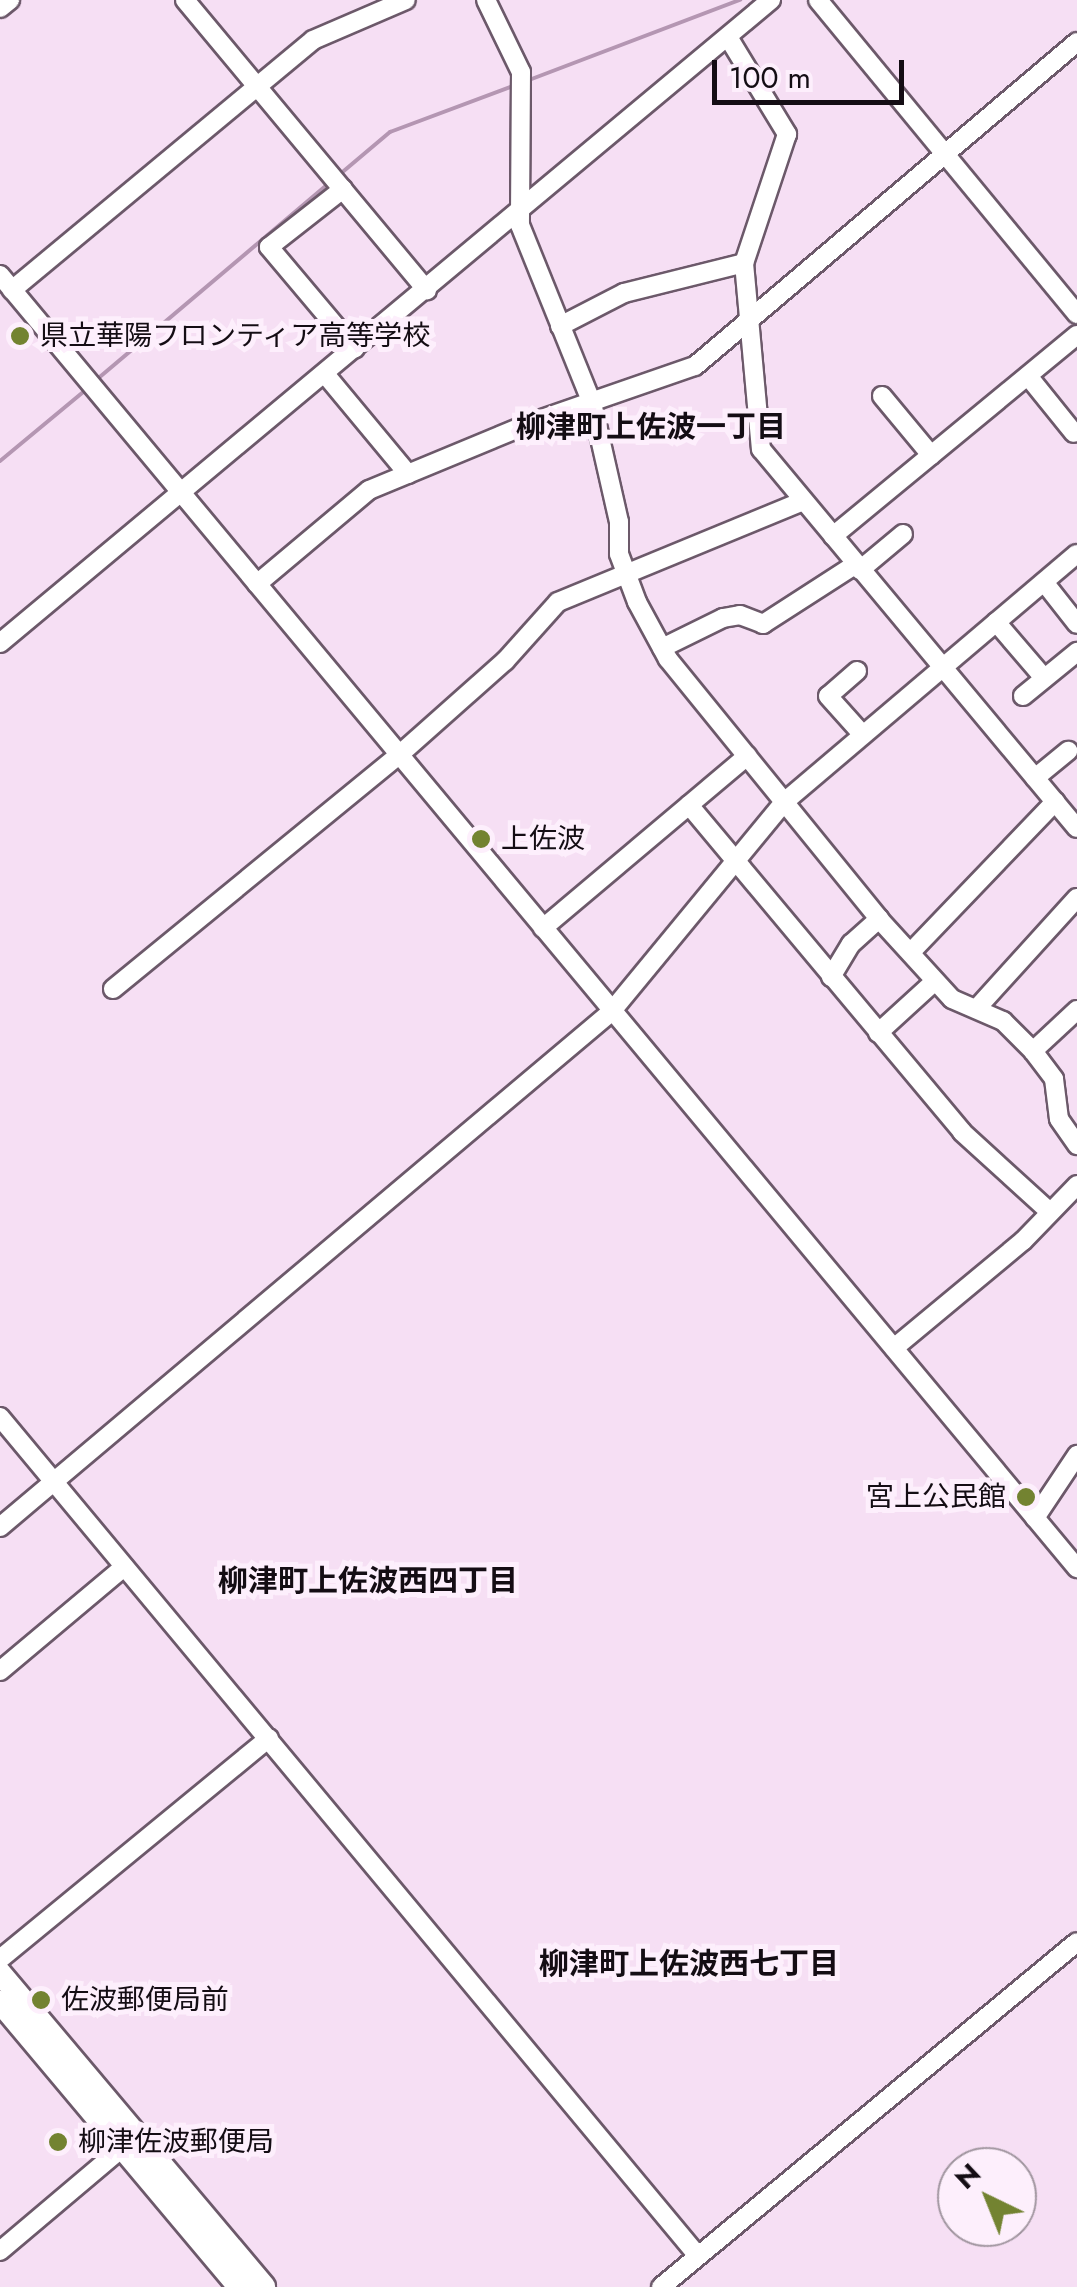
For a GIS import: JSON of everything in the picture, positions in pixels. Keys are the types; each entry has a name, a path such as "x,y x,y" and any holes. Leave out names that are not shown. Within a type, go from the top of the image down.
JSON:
{"main road":[{"path":"0,1974 264,2287"},
{"path":"0,2002 239,2287"}],"street":[{"path":"0,8 10,0"},
{"path":"185,0 427,290"},
{"path":"406,0 330,29 6,282 1077,1568"},
{"path":"486,0 522,79 522,211 529,258 592,402 624,575 662,648 879,919 952,998 978,1007 1033,1051 1054,1078 1059,1119 1077,1145"},
{"path":"0,644 771,0"},
{"path":"818,0 1077,314"},
{"path":"728,37 787,134 744,262 761,450 1077,828"},
{"path":"257,584 369,490 695,366 749,316 1077,42"},
{"path":"343,188 269,247 355,349"},
{"path":"560,326 624,293 744,262"},
{"path":"833,536 1077,336"},
{"path":"325,374 408,474"},
{"path":"1028,376 1074,433"},
{"path":"882,396 932,455"},
{"path":"113,988 400,755 506,661 558,602 803,501"},
{"path":"662,648 723,618 740,616 762,624 858,567 903,534"},
{"path":"0,1527 611,1012 784,803 1077,554"},
{"path":"1044,582 1077,624"},
{"path":"996,622 1044,678"},
{"path":"1024,696 1077,652"},
{"path":"857,671 828,696 863,735"},
{"path":"1035,778 1068,751"},
{"path":"542,928 747,756"},
{"path":"912,952 1055,802"},
{"path":"689,805 962,1132 1050,1212"},
{"path":"978,1007 1077,898"},
{"path":"831,977 851,944 879,919"},
{"path":"878,1033 935,981"},
{"path":"1033,1051 1077,1010"},
{"path":"894,1348 1077,1185"},
{"path":"0,1417 698,2256"},
{"path":"1035,1518 1077,1455"},
{"path":"0,1671 124,1567"},
{"path":"0,1960 269,1738"},
{"path":"661,2287 1077,1942"},
{"path":"0,2251 123,2148"}],"waterway":[{"path":"529,80 740,0"},
{"path":"339,175 390,132 516,85"},
{"path":"95,381 328,184"},
{"path":"0,461 88,388"}],"place":[{"name":"県立華陽フロンティア高等学校","path":"20,336"},
{"name":"上佐波","path":"481,839"},
{"name":"宮上公民館","path":"1026,1497"},
{"name":"佐波郵便局前","path":"41,2000"},
{"name":"柳津佐波郵便局","path":"58,2142"}],"district":[{"name":"柳津町上佐波一丁目","path":"651,427"},
{"name":"柳津町上佐波西四丁目","path":"368,1581"},
{"name":"柳津町上佐波西七丁目","path":"689,1964"}]}
